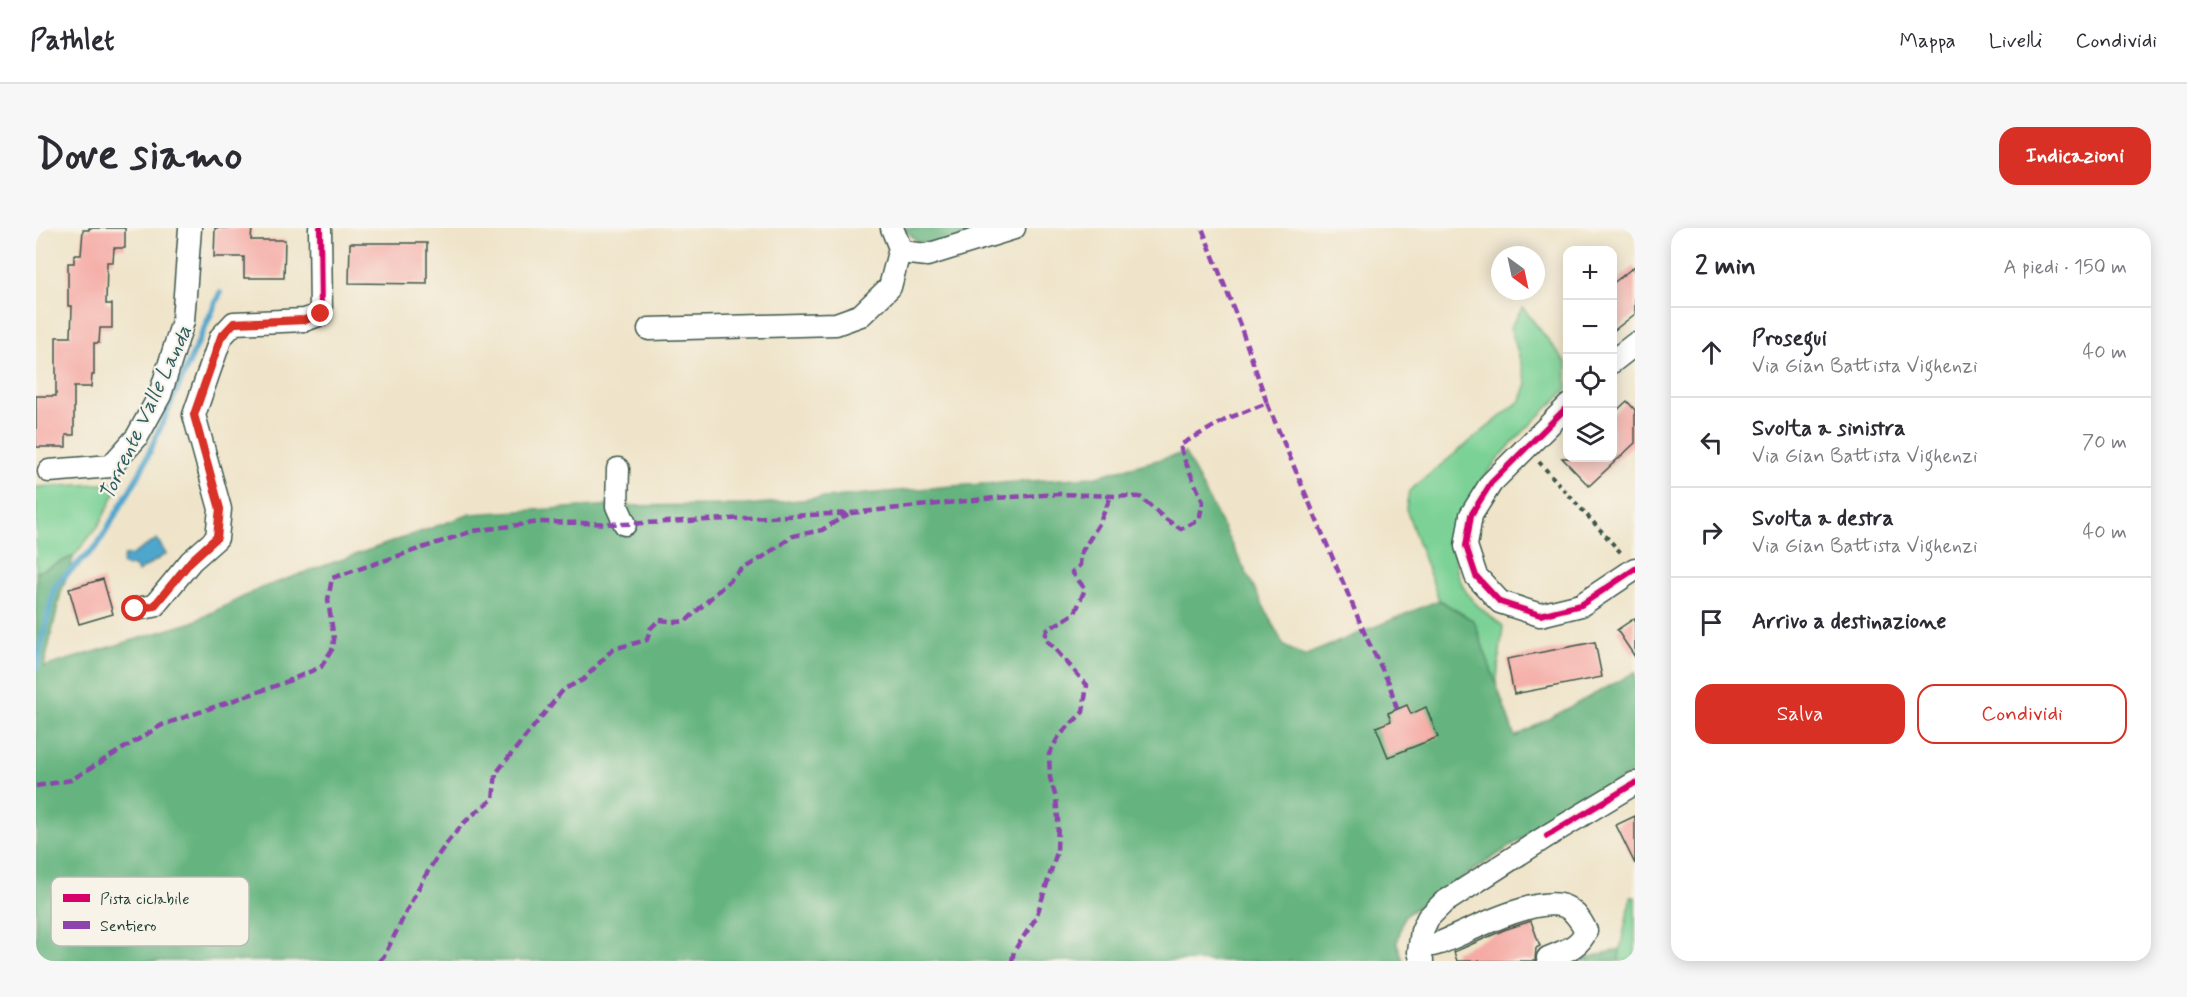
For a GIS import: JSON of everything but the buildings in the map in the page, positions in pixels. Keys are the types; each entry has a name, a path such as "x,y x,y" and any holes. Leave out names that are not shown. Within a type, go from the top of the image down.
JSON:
{"street":[{"path":"49,471 111,466 137,437 160,395 183,321 190,228"},
{"path":"135,609 154,606 191,561 217,537 220,509 194,415 221,337 234,323 305,320 321,314 320,228"},
{"path":"896,238 909,253 927,255 1014,228"},
{"path":"649,329 836,324 861,315 890,287 896,238"},
{"path":"1617,358 1635,344"},
{"path":"1566,408 1491,483 1471,515 1466,546 1476,576 1500,602 1540,615 1581,605 1631,564"},
{"path":"618,468 617,506 625,524"},
{"path":"1548,958 1573,948 1586,931 1575,914 1562,905 1542,904 1520,911 1432,952 1422,931 1428,918 1443,903 1635,783"}],"path":[{"path":"1526,447 1631,564"}],"green space":[{"path":"903,228 1001,228 937,247 918,242"},
{"path":"1523,308 1563,359 1563,393 1526,429 1483,478 1467,505 1457,532 1455,560 1464,588 1476,604 1503,626 1496,687 1474,621 1439,600 1406,509 1409,491 1521,400 1527,383 1510,327"},
{"path":"1185,453 1284,646 1304,656 1439,600 1474,621 1515,737 1635,672 1635,771 1541,826 1404,916 1397,943 1403,961 36,961 36,573 74,556 61,592 44,667 193,622 261,588 471,514 597,506 747,505 952,486 1093,477"},
{"path":"120,483 99,525 74,556 36,573 36,487"},
{"path":"1631,897 1635,897 1635,961 1619,961 1620,949"},
{"path":"1620,949 1619,961 1575,961"}],"water":[{"path":"157,539 166,554 138,572 134,566 125,566 122,563 124,556 132,555"}],"waterway":[{"name":"Torrente Valle Landa","path":"36,668 55,585 97,546 140,473 220,293"}],"marked path":[{"path":"36,786 71,780 162,725 281,684 321,667 333,648 334,639 328,600 332,578 473,531 540,522 625,524 851,513 995,498 1060,494 1140,497 1181,529 1199,520 1203,502 1180,445 1229,418 1267,403 1240,325 1202,228"},
{"path":"1267,403 1367,639 1389,683 1397,709"},
{"path":"1012,961 1014,951 1036,918 1057,852 1058,819 1056,798 1050,778 1049,754 1059,736 1083,712 1087,685 1045,638 1047,630 1075,613 1085,589 1072,572 1080,565 1081,553 1099,524 1111,496"},
{"path":"379,961 384,956 440,852 465,822 493,799 496,773 564,689 583,680 613,649 647,640 650,629 659,620 686,621 741,570 793,536 822,530 848,514"}],"cycle path":[{"path":"135,609 154,606 191,561 217,538 220,509 194,415 221,337 234,323 305,320 321,314 320,228"},
{"path":"1566,408 1491,483 1471,515 1466,546 1476,576 1500,602 1540,615 1581,605 1635,569"},
{"path":"1547,836 1635,783"}],"route":[{"path":"135,609 154,606 191,561 217,537 220,509 194,415 221,337 234,323 305,320 321,314"}]}
